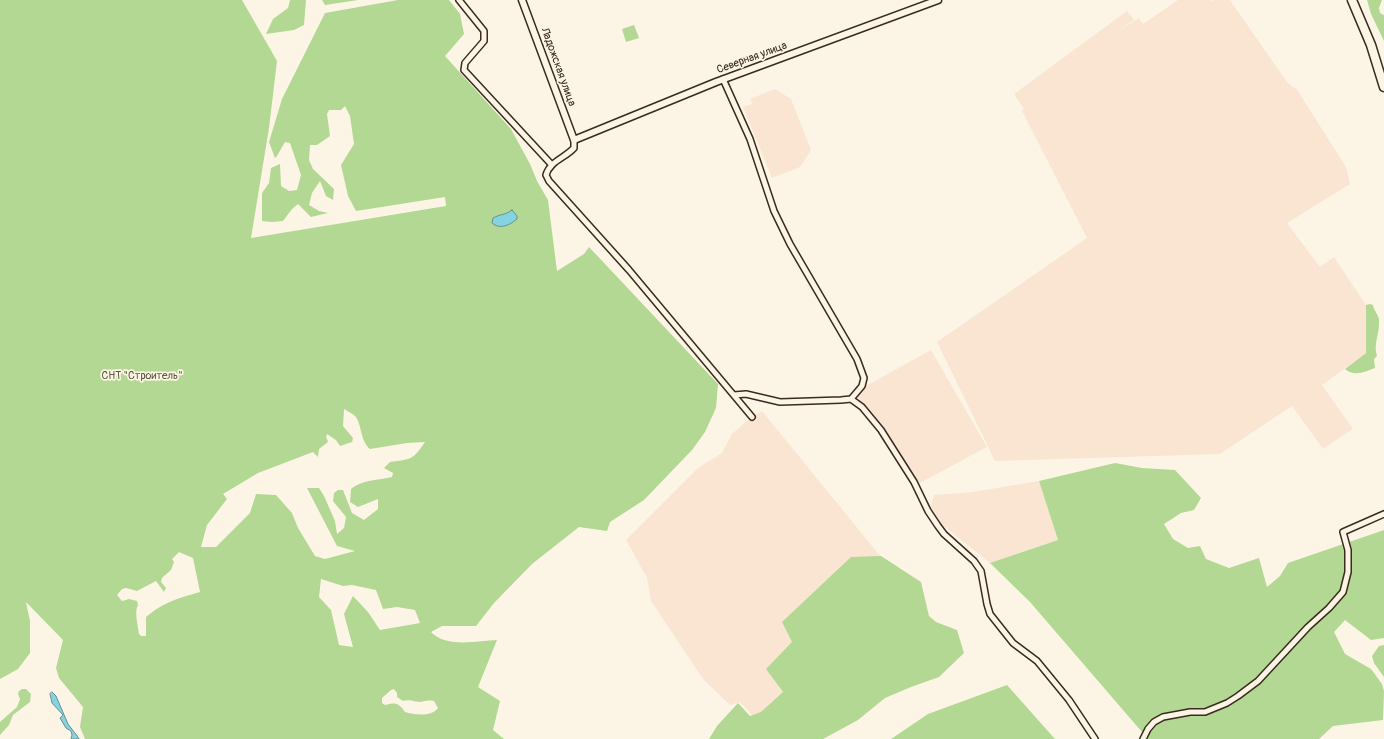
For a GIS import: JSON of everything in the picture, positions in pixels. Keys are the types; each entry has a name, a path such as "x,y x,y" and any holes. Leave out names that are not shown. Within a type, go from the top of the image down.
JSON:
{"main road":[{"path":"1352,0 1371,45 1384,87"}],"street":[{"path":"459,0 484,31 484,41 465,63 464,70 551,164"},
{"name":"Ладожская улица","path":"522,0 574,140"},
{"name":"Северная улица","path":"574,140 724,79 938,0"},
{"path":"724,79 750,139 774,211 790,244 857,358 864,378 862,386 851,399"},
{"path":"574,140 574,148 568,154 551,164 547,169 546,175 549,181 629,270 752,417"},
{"path":"734,396 746,394 780,402 834,401 851,399 862,407 881,430 914,482 928,511 938,526 944,534 974,561 981,571 990,614 1013,642 1037,661 1069,700 1095,739"},
{"path":"1143,739 1148,728 1154,722 1163,717 1190,712 1205,712 1227,703 1258,681 1308,627 1329,608 1342,592 1348,572 1348,550 1343,532 1384,514"}],"shaded area":[{"path":"1178,0 1230,0 1287,82 1296,88 1346,167 1350,184 1287,223 1320,267 1334,257 1366,305 1366,353 1322,385 1353,429 1323,449 1292,406 1220,454 995,461 937,342 1087,238 1022,111 1024,109 1014,94 1127,11 1134,20 1114,34 1139,18 1143,24"},
{"path":"775,89 791,99 811,150 800,167 772,178 743,107 752,104 750,99"},
{"path":"931,350 987,447 914,486 855,392"},
{"path":"762,411 890,568 772,677 787,698 759,723 740,702 730,705 703,679 651,601 647,578 626,540 698,468 722,453 732,434 748,420"},
{"path":"1039,481 1058,540 990,563 929,514 934,495 973,492"}],"green space":[{"name":"СНТ \"Строитель\"","path":"0,0 242,0 277,61 269,128 251,238 446,206 445,197 356,211 348,196 341,165 354,144 350,116 345,106 341,110 329,110 327,114 330,136 317,145 310,145 309,160 313,169 334,189 333,200 326,196 320,181 312,193 309,205 319,211 328,213 311,217 298,204 283,221 262,221 262,193 269,183 271,168 280,164 281,186 289,191 297,190 301,175 290,143 285,142 275,158 269,142 282,99 325,13 398,0 449,0 460,14 464,34 445,56 511,129 530,164 537,181 548,200 557,271 584,254 589,247 718,384 716,408 705,432 692,450 644,500 610,522 607,531 579,527 532,564 494,603 476,626 442,626 431,632 437,637 453,642 497,640 478,687 500,701 493,730 504,739 85,739 80,727 83,707 59,678 56,668 63,640 26,602 30,621 30,653 18,669 0,679","holes":["344,409 354,415 357,419 364,442 370,449 407,443 425,442 414,456 407,459 390,462 384,468 393,473 392,477 365,482 351,489 350,502 358,507 378,499 378,509 364,520 352,513 343,490 338,490 334,493 333,501 346,517 344,528 337,534 335,521 319,488 307,488 337,546 355,551 325,559 315,556 298,528 292,513 276,495 256,494 250,513 216,547 201,547 207,525 227,499 223,494 258,473 313,452 318,457 319,449 328,442 326,437 327,434 336,440 340,446 352,442 353,438 343,426","179,552 193,558 200,592 172,601 146,617 146,636 141,636 139,634 136,611 138,605 137,601 129,599 122,601 117,595 122,589 126,588 137,591 156,581 164,592 166,588 161,582 162,578 171,570 174,562 172,559","321,579 343,586 352,585 376,590 383,609 397,607 415,610 420,623 380,630 368,612 353,596 344,614 353,647 339,645 331,610 319,597","394,689 397,693 397,697 403,701 434,701 438,708 432,713 413,714 405,712 396,704 385,705 382,703 382,698"]},
{"path":"290,0 306,0 304,25 294,30 266,34 273,19 288,8"},
{"path":"322,0 358,0 325,5"},
{"path":"1367,0 1382,0 1379,8 1380,13 1384,15 1384,41 1371,14"},
{"path":"634,25 639,38 626,42 622,29"},
{"path":"1366,305 1373,305 1379,320 1376,343 1377,356 1374,359 1375,368 1360,373 1352,373 1345,369 1366,353"},
{"path":"1115,463 1142,468 1175,470 1201,498 1194,510 1181,513 1164,524 1173,539 1188,548 1200,546 1206,559 1229,568 1259,558 1267,587 1280,576 1288,563 1384,530 1384,638 1371,640 1345,620 1334,632 1345,654 1371,669 1382,684 1384,691 1383,720 1333,726 1319,739 1148,739 1030,602 990,563 1058,540 1039,481"},
{"path":"881,556 921,582 929,616 936,622 957,630 964,653 939,677 885,698 858,720 823,739 709,739 717,726 738,703 750,716 761,712 783,692 766,669 792,642 782,622 851,557"},
{"path":"1384,645 1384,677 1374,663 1372,656 1379,646"},
{"path":"1007,685 1055,739 891,739 928,714"},
{"path":"22,689 26,689 31,694 30,702 13,715 9,725 0,735 0,722 17,707 20,699 18,694"}],"water":[{"path":"512,210 517,216 517,219 511,223 505,226 498,226 492,223 493,218"},
{"path":"52,692 56,696 68,724 79,739 71,739 71,731 66,728 60,718 63,715 52,703 50,694"}]}
